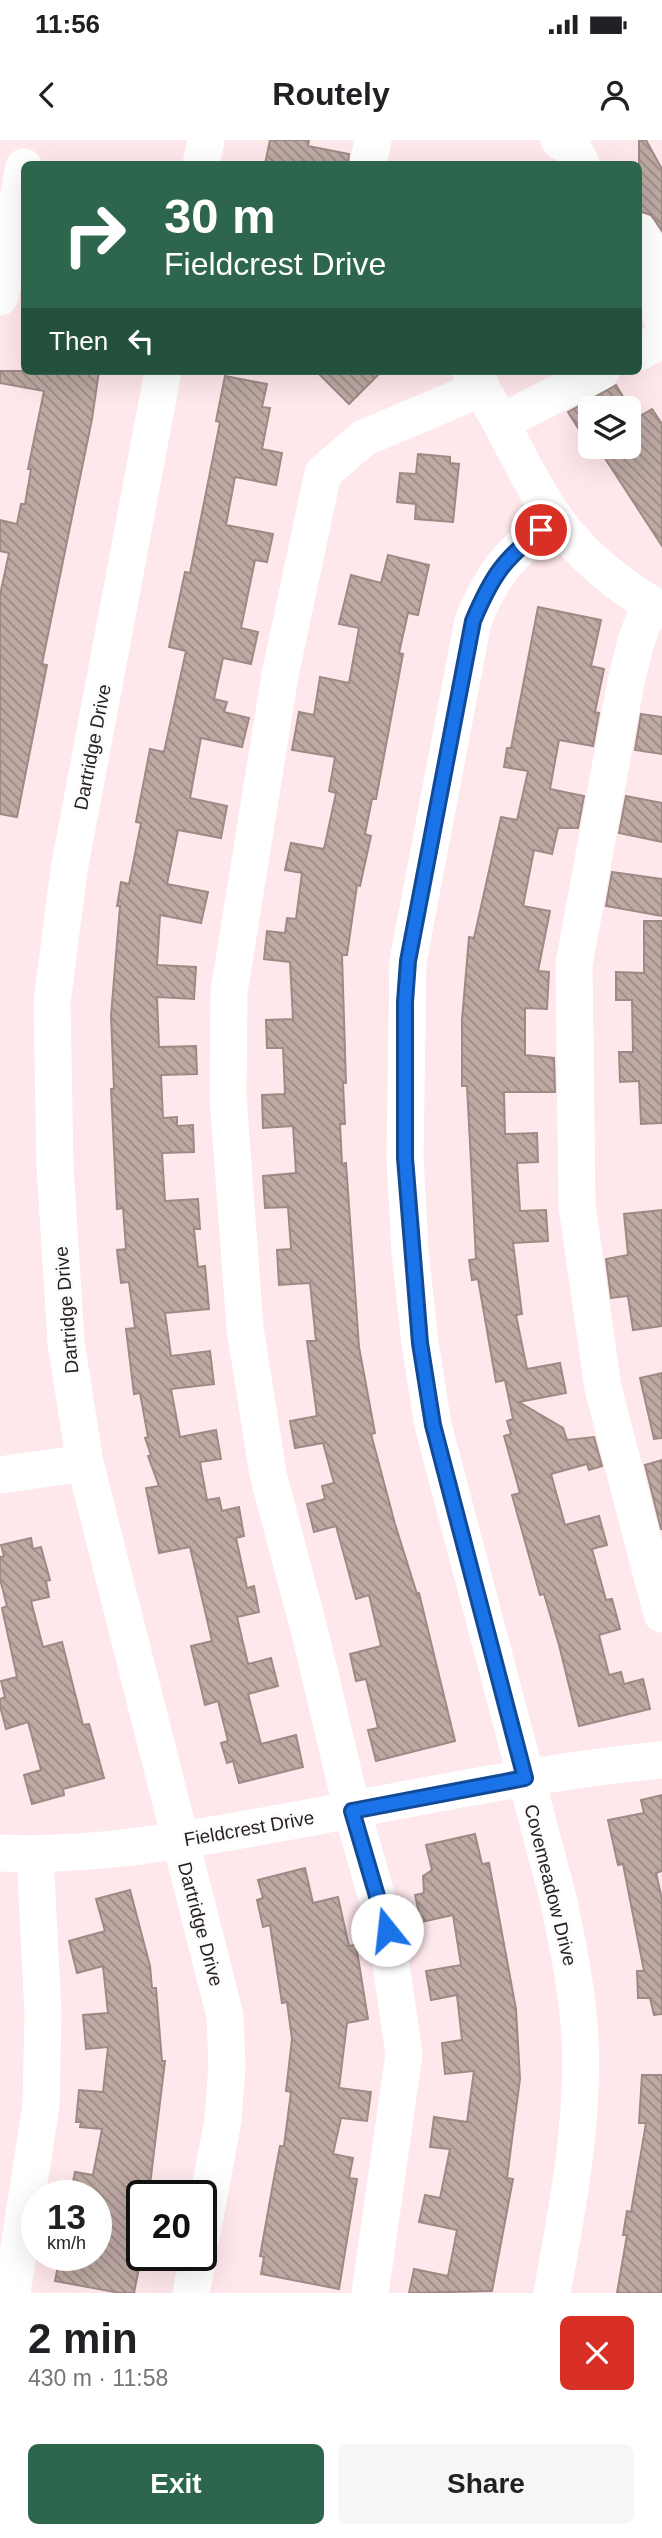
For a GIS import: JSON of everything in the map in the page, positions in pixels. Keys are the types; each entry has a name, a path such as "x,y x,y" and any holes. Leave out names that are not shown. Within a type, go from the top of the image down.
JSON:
{"street":[{"path":"25,161 30,140"},
{"path":"202,161 206,140"},
{"path":"369,161 373,140"},
{"path":"559,140 574,150 580,161"},
{"path":"590,140 601,161"},
{"path":"0,164 21,167"},
{"path":"0,298 21,183"},
{"path":"642,238 662,276"},
{"path":"642,276 659,307 657,336"},
{"name":"Dartridge Drive","path":"162,375 69,870 52,1002 55,1167 66,1343 85,1463 178,1841 225,2016 227,2067 223,2120 212,2180"},
{"path":"502,422 593,375"},
{"path":"370,2293 404,2054 387,1930 352,1811 311,1637 268,1474 245,1328 228,1097 229,992 280,675 323,473 365,438 476,379 555,519 575,543 615,580 656,607 636,641 626,682 574,964 573,1032 577,1206 593,1335 603,1388 662,1614"},
{"name":"Covemeadow Drive","path":"552,2293 572,2184 580,2040 573,1971 559,1902 433,1425 420,1343 405,1158 405,1002 408,961 473,621 487,586 507,558 555,519"},
{"path":"0,1475 85,1463"},
{"name":"Fieldcrest Drive","path":"18,1854 178,1841 525,1778 662,1759"},
{"path":"12,2293 41,2105 43,2013 18,1854"},
{"path":"191,2293 195,2271"}],"building":[{"path":"270,140 309,140 308,146 349,154 348,161 266,161"},
{"path":"639,140 646,140 662,169 662,231 651,215 642,212 642,161 639,161"},
{"path":"0,371 21,371 21,375 98,375 92,419 42,664 47,665 17,817 0,814 0,595 9,553 0,551 0,520 17,524 21,504 25,504 31,469 28,469 44,391 0,383"},
{"path":"320,375 378,375 349,404"},
{"path":"225,376 267,384 262,407 270,408 262,449 282,453 276,485 235,477 226,525 273,534 267,562 255,560 241,628 258,632 251,664 223,658 214,699 227,702 224,712 249,718 242,747 201,738 190,798 227,806 221,838 178,830 167,884 208,892 201,923 160,915 157,965 196,967 194,999 157,997 159,1047 196,1046 197,1074 161,1075 163,1118 177,1117 177,1126 193,1125 194,1152 162,1153 165,1201 198,1199 200,1229 194,1229 198,1267 205,1266 209,1309 165,1313 171,1356 210,1351 214,1384 171,1389 180,1437 216,1430 221,1459 200,1462 207,1500 219,1498 222,1511 239,1507 244,1536 236,1538 247,1588 254,1586 259,1612 237,1617 248,1664 271,1658 278,1686 248,1694 261,1744 296,1735 303,1767 239,1783 233,1761 227,1763 221,1743 228,1741 218,1701 205,1705 191,1646 212,1641 190,1547 159,1553 146,1488 159,1486 148,1456 151,1455 145,1438 148,1437 140,1393 134,1394 126,1329 135,1328 129,1282 121,1283 117,1250 126,1249 123,1208 117,1209 111,1089 114,1089 111,1016 120,906 117,906 121,882 129,884 141,823 136,822 150,749 164,752 186,651 169,647 185,572 190,573 220,422 216,421"},
{"path":"616,385 623,396 596,396"},
{"path":"578,406 578,428 568,412"},
{"path":"652,409 662,424 662,546 605,459 641,459 641,415"},
{"path":"418,454 450,457 450,463 459,464 453,522 415,519 416,504 397,502 400,473 416,474"},
{"path":"388,555 429,565 418,615 408,613 399,653 403,654 376,799 372,799 365,834 371,836 360,886 357,885 347,955 342,955 346,1083 343,1083 345,1124 340,1124 342,1164 346,1163 359,1347 375,1433 371,1434 395,1524 417,1594 419,1593 455,1741 376,1761 368,1730 378,1728 366,1679 356,1681 350,1654 381,1646 369,1595 356,1599 336,1526 314,1532 307,1504 325,1499 322,1486 334,1483 323,1443 295,1448 290,1421 317,1416 307,1341 316,1341 310,1283 279,1285 277,1250 291,1249 288,1207 265,1208 263,1176 296,1173 293,1126 263,1128 262,1095 285,1094 283,1048 267,1048 266,1020 293,1019 290,962 264,959 267,931 285,933 287,918 296,919 302,873 285,870 291,843 324,849 336,793 329,791 335,757 292,750 299,712 314,715 320,677 349,683 359,628 339,624 351,575 381,583"},
{"path":"538,607 601,620 591,666 604,669 595,712 599,713 593,746 559,740 550,789 584,796 578,828 558,828 552,854 534,850 523,906 550,911 538,971 549,972 547,1009 525,1008 525,1055 554,1058 555,1092 504,1092 505,1134 537,1133 538,1162 517,1163 520,1211 546,1210 548,1241 513,1243 522,1314 516,1315 527,1369 560,1363 566,1393 519,1402 563,1428 567,1440 594,1437 602,1466 589,1470 587,1464 551,1474 565,1525 599,1516 607,1545 592,1549 606,1600 612,1599 620,1629 599,1635 609,1675 621,1672 624,1684 643,1679 650,1709 579,1726 559,1645 544,1594 540,1595 512,1495 520,1493 504,1436 511,1434 507,1421 513,1419 505,1380 496,1382 478,1279 472,1280 469,1260 476,1259 467,1086 462,1086 462,1020 469,937 474,938 501,817 517,820 528,771 504,767 507,748 511,748"},
{"path":"641,714 662,717 662,754 635,750"},
{"path":"626,796 662,803 662,842 619,833"},
{"path":"612,872 662,879 662,916 606,906"},
{"path":"644,921 662,921 662,1123 641,1124 639,1081 620,1082 619,1052 633,1052 632,1000 616,1000 616,972 644,973"},
{"path":"662,1210 662,1326 633,1330 628,1296 611,1298 606,1259 628,1255 624,1214"},
{"path":"662,1373 662,1438 654,1439 640,1378"},
{"path":"662,1460 662,1529 661,1529 645,1465"},
{"path":"31,1538 33,1549 41,1547 50,1580 46,1581 49,1597 31,1601 43,1647 62,1642 83,1725 89,1724 104,1778 63,1789 64,1795 32,1804 24,1775 41,1770 28,1722 6,1729 0,1706 0,1699 5,1697 1,1681 17,1677 2,1608 7,1606 0,1579 0,1557 4,1556 1,1545"},
{"path":"662,1795 662,1871 656,1873 662,1899 662,2014 654,2015 650,1998 638,1998 637,1971 644,1971 623,1864 618,1865 608,1820 644,1813 641,1800"},
{"path":"475,1834 482,1864 489,1863 516,2009 520,2079 507,2178 513,2179 492,2291 409,2293 414,2269 448,2276 457,2230 419,2222 425,2195 440,2198 450,2149 430,2147 434,2117 467,2122 474,2071 445,2074 442,2043 462,2040 457,1995 431,2000 426,1971 461,1965 453,1915 421,1922 415,1895 424,1893 423,1876 432,1870 426,1845"},
{"path":"305,1868 313,1903 338,1897 349,1946 356,1945 368,2019 347,2023 339,2088 371,2092 367,2121 341,2118 333,2154 353,2158 349,2178 357,2179 339,2289 261,2274 264,2257 260,2256 274,2178 280,2146 284,2146 291,2092 286,2091 292,2039 287,2002 282,2003 270,1925 263,1927 257,1900 263,1898 258,1880"},
{"path":"130,1890 150,1966 152,1988 156,1988 162,2061 165,2061 151,2180 126,2180 126,2271 138,2271 134,2293 120,2293 55,2281 57,2271 112,2271 112,2180 73,2180 75,2172 93,2175 102,2129 80,2127 81,2122 76,2122 79,2090 103,2092 108,2047 86,2049 83,2015 108,2013 103,1966 77,1973 69,1941 105,1931 96,1899"},
{"path":"642,2075 662,2075 662,2293 617,2293 627,2235 623,2235 627,2211 631,2212 646,2123 639,2123"}],"route":[{"path":"387,1930 352,1811 525,1778 433,1425 420,1343 410,1251 405,1158 405,1002 408,961 473,621 487,586 507,558 541,530"}]}
